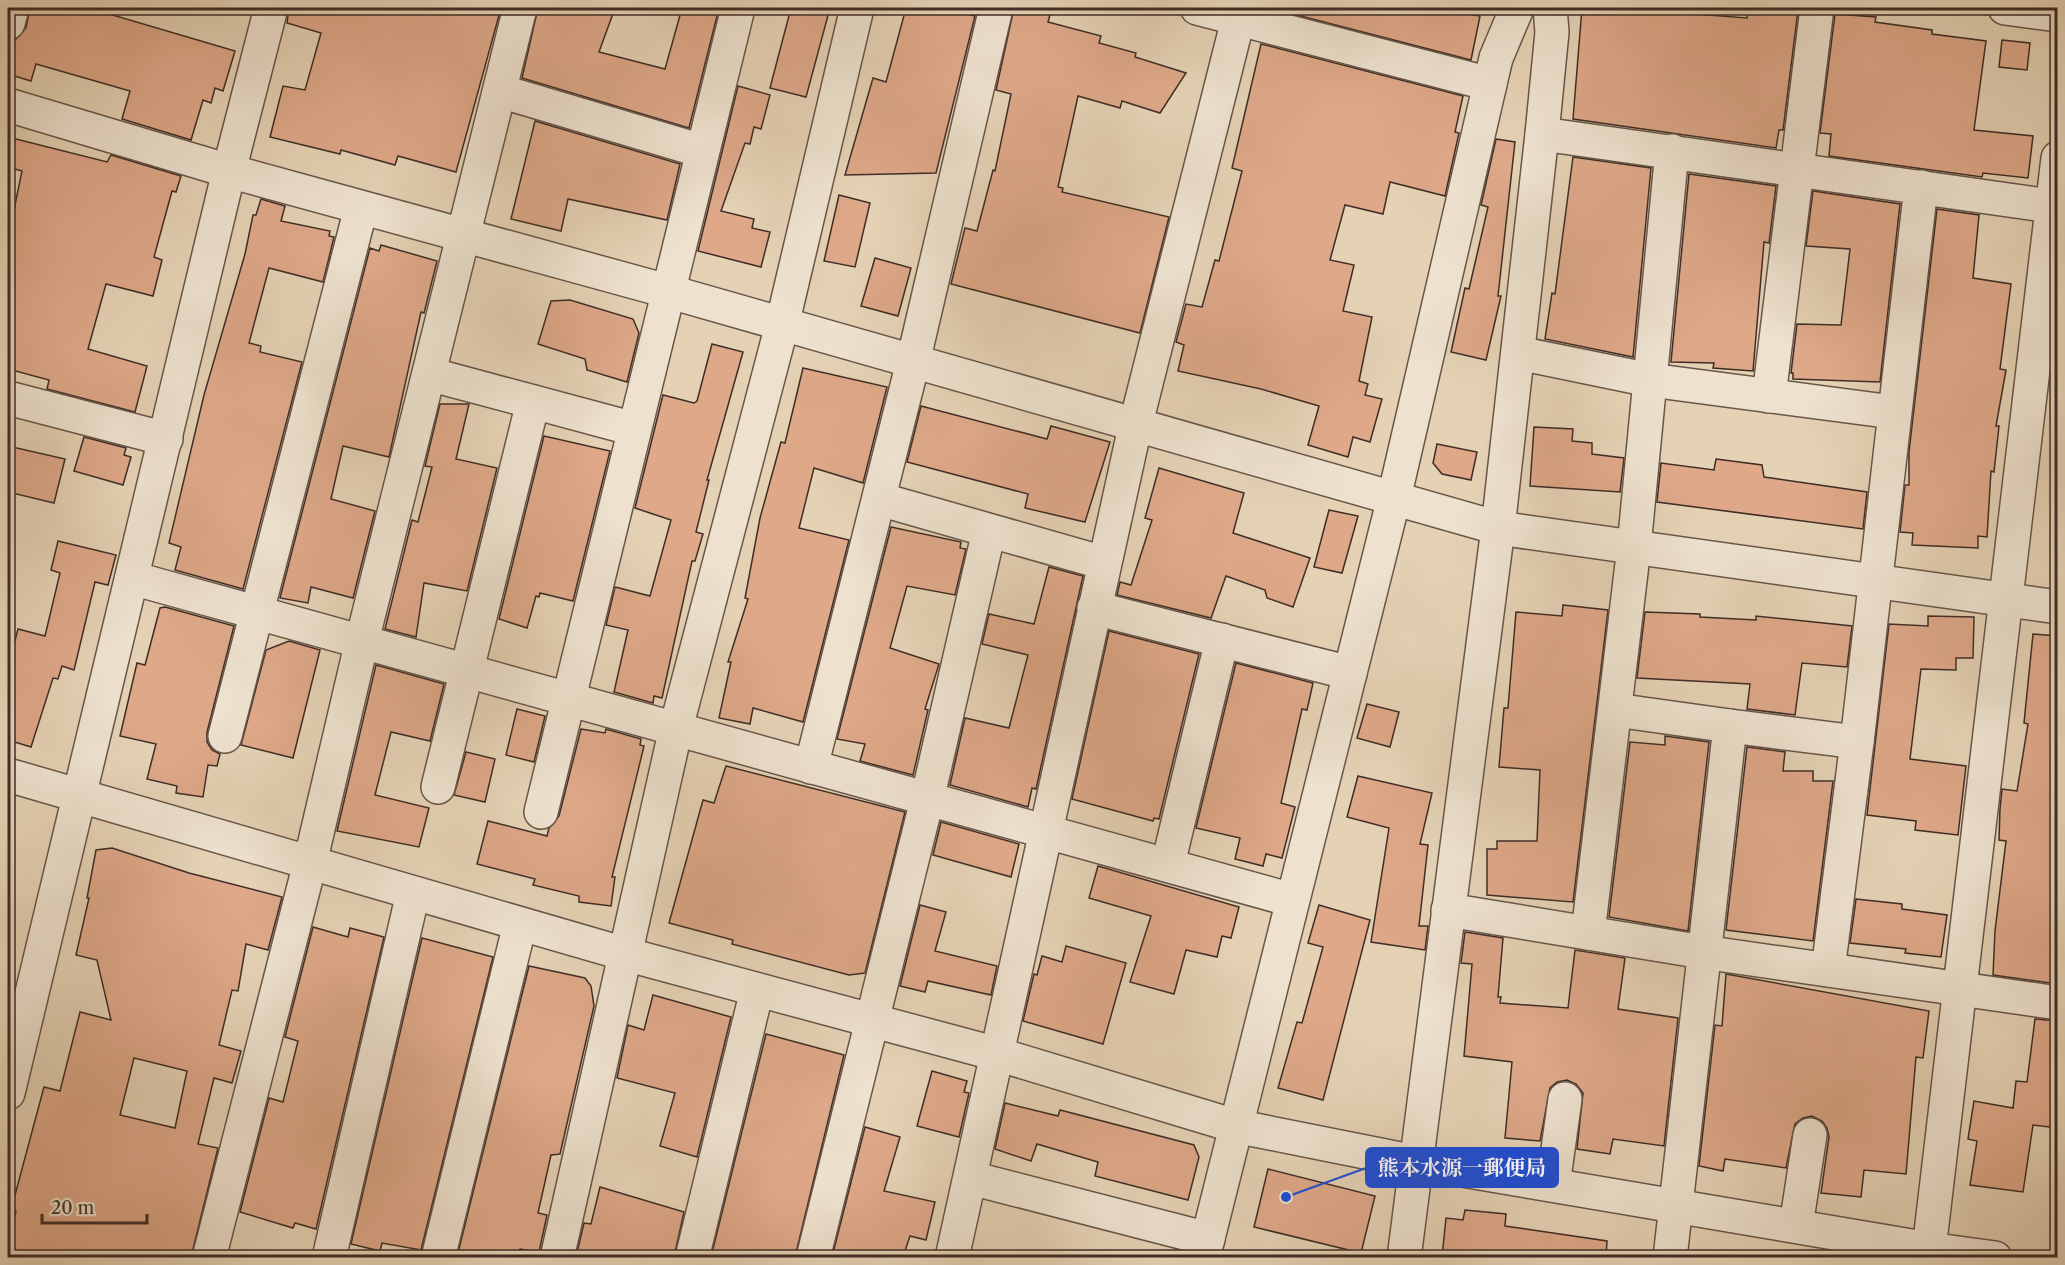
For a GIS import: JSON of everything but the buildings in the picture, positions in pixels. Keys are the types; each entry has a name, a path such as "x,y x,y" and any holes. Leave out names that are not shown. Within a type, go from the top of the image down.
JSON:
{"street":[{"path":"8,23 12,8"},
{"path":"8,1093 229,171 272,8"},
{"path":"209,1257 310,863 362,641 520,8"},
{"path":"542,812 667,291 738,8"},
{"path":"557,1257 676,728 782,325 857,8"},
{"path":"811,767 913,362 996,8"},
{"path":"1197,8 1240,13 1490,84"},
{"path":"971,1178 1205,1248 1394,498 1496,58 1517,8"},
{"path":"1404,1257 1498,528 1542,134 1552,32 1550,8"},
{"path":"1769,396 1817,8"},
{"path":"2005,8 2058,15"},
{"path":"952,1257 1135,427 1240,13"},
{"path":"500,91 702,151"},
{"path":"8,105 229,171 667,291 1135,427 1498,528 2058,607"},
{"path":"1542,134 1672,150 2055,207"},
{"path":"1588,933 1634,547 1672,150"},
{"path":"1928,1253 2055,207 2058,158"},
{"path":"1828,970 1857,742 1893,412 1921,187"},
{"path":"225,736 361,207"},
{"path":"1518,353 1650,380 1893,412"},
{"path":"429,374 634,429"},
{"path":"8,398 166,439"},
{"path":"438,787 465,670 533,402"},
{"path":"879,499 1104,563"},
{"path":"813,1257 927,800 988,531"},
{"path":"132,578 1292,900"},
{"path":"1094,608 1350,673"},
{"path":"1168,864 1222,640"},
{"path":"1615,710 1857,742"},
{"path":"1670,1257 1730,726"},
{"path":"8,775 625,954 997,1054 1235,1126 1415,1162 1796,1227 1928,1253 1995,1257"},
{"path":"329,1257 413,893"},
{"path":"1448,910 1703,952 2058,1003"},
{"path":"438,1257 520,924"},
{"path":"692,1257 757,990"},
{"path":"1553,1185 1565,1099"},
{"path":"1796,1227 1810,1136"}],"place":[{"name":"熊本水源一郵便局","path":"1286,1197"}]}
